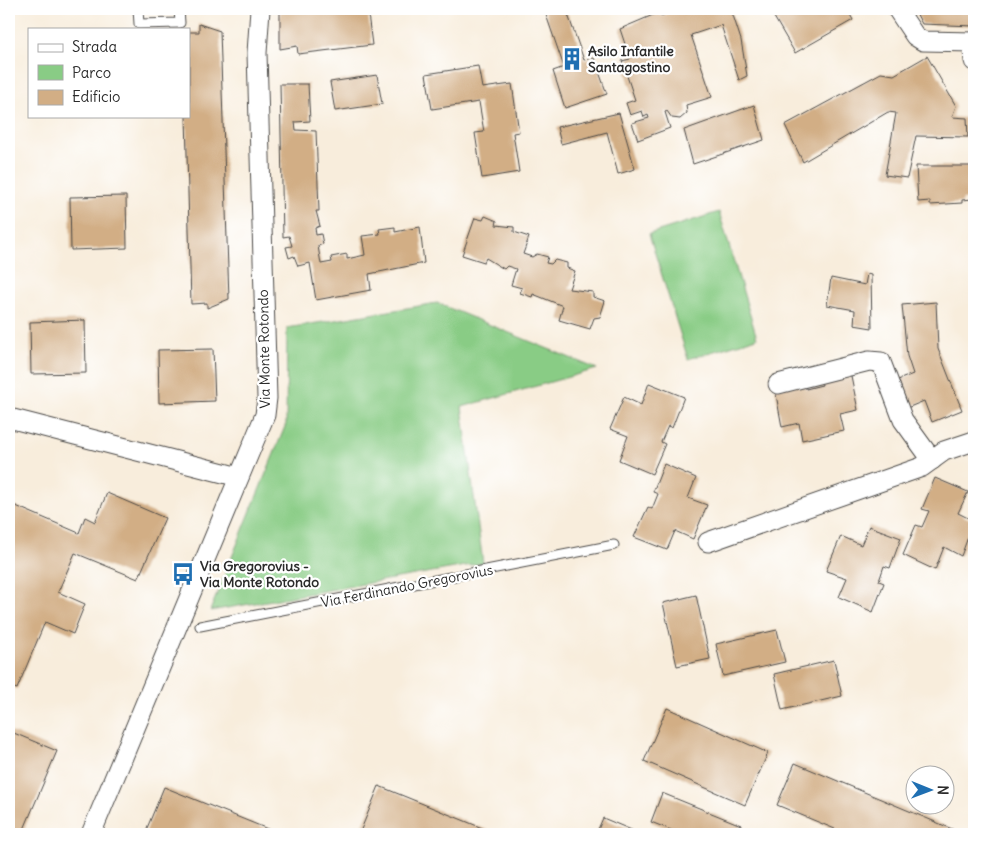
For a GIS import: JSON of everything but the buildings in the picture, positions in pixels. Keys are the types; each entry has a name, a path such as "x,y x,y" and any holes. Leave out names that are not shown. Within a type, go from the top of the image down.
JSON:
{"street":[{"name":"Via Monte Rotondo","path":"239,477 263,422 267,403 258,53 260,9"},
{"path":"897,9 915,36 923,41 973,42 974,61"},
{"path":"778,384 869,361 881,362 903,420 932,460"},
{"path":"9,418 239,477 91,834"},
{"path":"708,542 922,468 944,451 974,441"}],"lane":[{"path":"138,9 139,24 180,23 179,9"},
{"name":"Via Ferdinando Gregorovius","path":"200,626 614,545"}],"green space":[{"path":"719,212 757,338 688,359 649,234"},
{"path":"437,303 597,369 462,407 483,563 210,611 286,424 287,328"}],"place":[{"name":"Asilo Infantile Santagostino","path":"572,59"},
{"name":"Via Gregorovius - Via Monte Rotondo","path":"183,574"}]}
